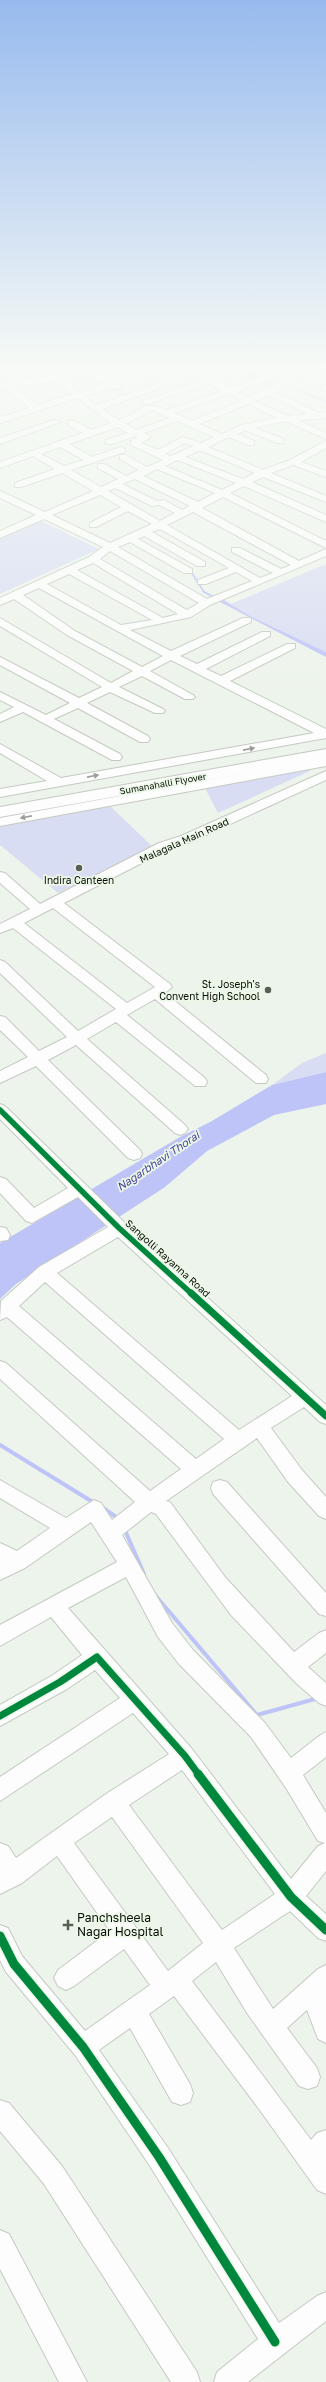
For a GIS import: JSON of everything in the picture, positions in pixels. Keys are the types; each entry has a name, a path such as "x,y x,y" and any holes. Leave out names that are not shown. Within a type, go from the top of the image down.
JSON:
{"highway":[{"name":"Sumanahalli Flyover","path":"0,801 326,742"},
{"name":"Sumanahalli Flyover","path":"0,812 326,742"}],"street":[{"path":"18,485 32,480"},
{"path":"5,496 60,480"},
{"path":"82,480 260,581"},
{"path":"0,535 126,480"},
{"path":"144,480 196,507 299,565"},
{"path":"191,480 224,494 326,545"},
{"path":"237,480 326,519"},
{"path":"0,602 93,559 110,547 183,514 250,480"},
{"path":"281,480 326,499"},
{"path":"291,484 302,480"},
{"path":"116,485 183,514"},
{"path":"312,494 326,488"},
{"path":"5,496 110,547 206,602"},
{"path":"64,497 74,503"},
{"path":"93,525 128,507"},
{"path":"145,532 201,564"},
{"path":"130,538 188,571"},
{"path":"210,552 223,546"},
{"path":"236,550 281,573"},
{"path":"119,629 187,615 200,609 206,602 281,573 326,552"},
{"path":"93,559 187,615"},
{"path":"202,582 238,568"},
{"path":"69,570 161,621"},
{"path":"39,584 119,629 222,680 326,742"},
{"path":"15,595 71,633 189,697"},
{"path":"46,719 172,655 247,620"},
{"path":"0,621 110,687 159,711"},
{"path":"198,668 266,634"},
{"path":"222,680 291,646"},
{"path":"0,660 144,739"},
{"path":"0,695 116,757"},
{"path":"0,719 24,707"},
{"path":"0,793 192,760 326,742"},
{"path":"0,748 58,782"},
{"path":"0,822 326,762"},
{"path":"164,846 187,830 310,775 326,770"},
{"name":"Malagala Main Road","path":"0,929 55,903 164,846 186,839 326,775"},
{"path":"0,876 39,910"},
{"path":"0,1078 77,1038 165,987 55,903"},
{"path":"14,922 122,1012 200,1082"},
{"path":"0,965 77,1038 180,1128"},
{"path":"156,993 205,1030 261,1079"},
{"path":"0,1021 134,1154"},
{"name":"Sangolli Rayanna Road","path":"0,1110 117,1226 306,1396 326,1416"},
{"path":"0,1183 32,1217 81,1190"},
{"path":"117,1226 45,1272 4,1310 195,1470"},
{"path":"45,1272 238,1440"},
{"path":"0,1368 149,1502 163,1508 206,1565 218,1584 293,1666 325,1695"},
{"path":"118,1527 149,1502 238,1440 306,1396"},
{"path":"259,1426 295,1476 326,1510"},
{"path":"0,1488 66,1527"},
{"path":"220,1488 326,1607"},
{"path":"0,1571 18,1562 66,1527 94,1510 118,1527 130,1565 165,1630 186,1657 258,1730 289,1773 326,1833"},
{"path":"0,1552 18,1562"},
{"path":"0,1636 54,1605 130,1565"},
{"path":"54,1605 97,1657 136,1699 185,1756 235,1825 291,1896 326,1930"},
{"path":"293,1666 326,1640"},
{"path":"0,1716 60,1682 97,1657"},
{"path":"0,1790 136,1699"},
{"path":"289,1773 326,1743"},
{"path":"0,1854 7,1879 114,1802 185,1756"},
{"path":"114,1802 219,1945 255,2005 308,2077"},
{"path":"59,1841 125,1934 318,2150 326,2181"},
{"path":"83,2047 171,1984 219,1945 291,1896 325,1857"},
{"path":"66,1978 125,1934"},
{"path":"0,1936 14,1964 83,2047 159,2157 276,2342"},
{"path":"271,2027 323,1980"},
{"path":"323,1980 319,2013 326,2031"},
{"path":"134,2011 180,2093"},
{"path":"0,2112 53,2175 187,2382"},
{"path":"0,2243 74,2382"},
{"path":"227,2382 276,2342 326,2305"}],"shaded area":[{"path":"41,521 99,549 0,594 0,539"},
{"path":"326,564 326,652 250,616 231,604"},
{"path":"307,768 310,771 218,813 205,788"},
{"path":"109,805 153,847 58,893 0,845 0,825"},
{"path":"326,1053 326,1072 272,1085 302,1063"}],"water":[{"path":"221,598 250,616 326,652 326,657 216,600"},
{"name":"Nagarbhavi Thorai","path":"326,1072 326,1104 274,1115 207,1151 165,1187 16,1284 0,1299 0,1243 180,1137 212,1121 272,1085"}],"waterway":[{"path":"190,570 204,592 216,598"},
{"path":"0,1445 96,1504"},
{"path":"103,1508 119,1519"},
{"path":"124,1528 144,1574"},
{"path":"155,1595 257,1715 326,1696"}],"cycle path":[{"path":"0,1110 119,1228 326,1416"},
{"path":"0,1716 60,1682 97,1657 185,1756 235,1825 291,1897 326,1930"},
{"path":"0,1936 14,1964 83,2047 159,2157 275,2342"}],"place":[{"name":"Indira Canteen","path":"79,868"},
{"name":"St. Joseph's Convent High School","path":"268,990"},
{"name":"Panchsheela Nagar Hospital","path":"68,1925"}]}
